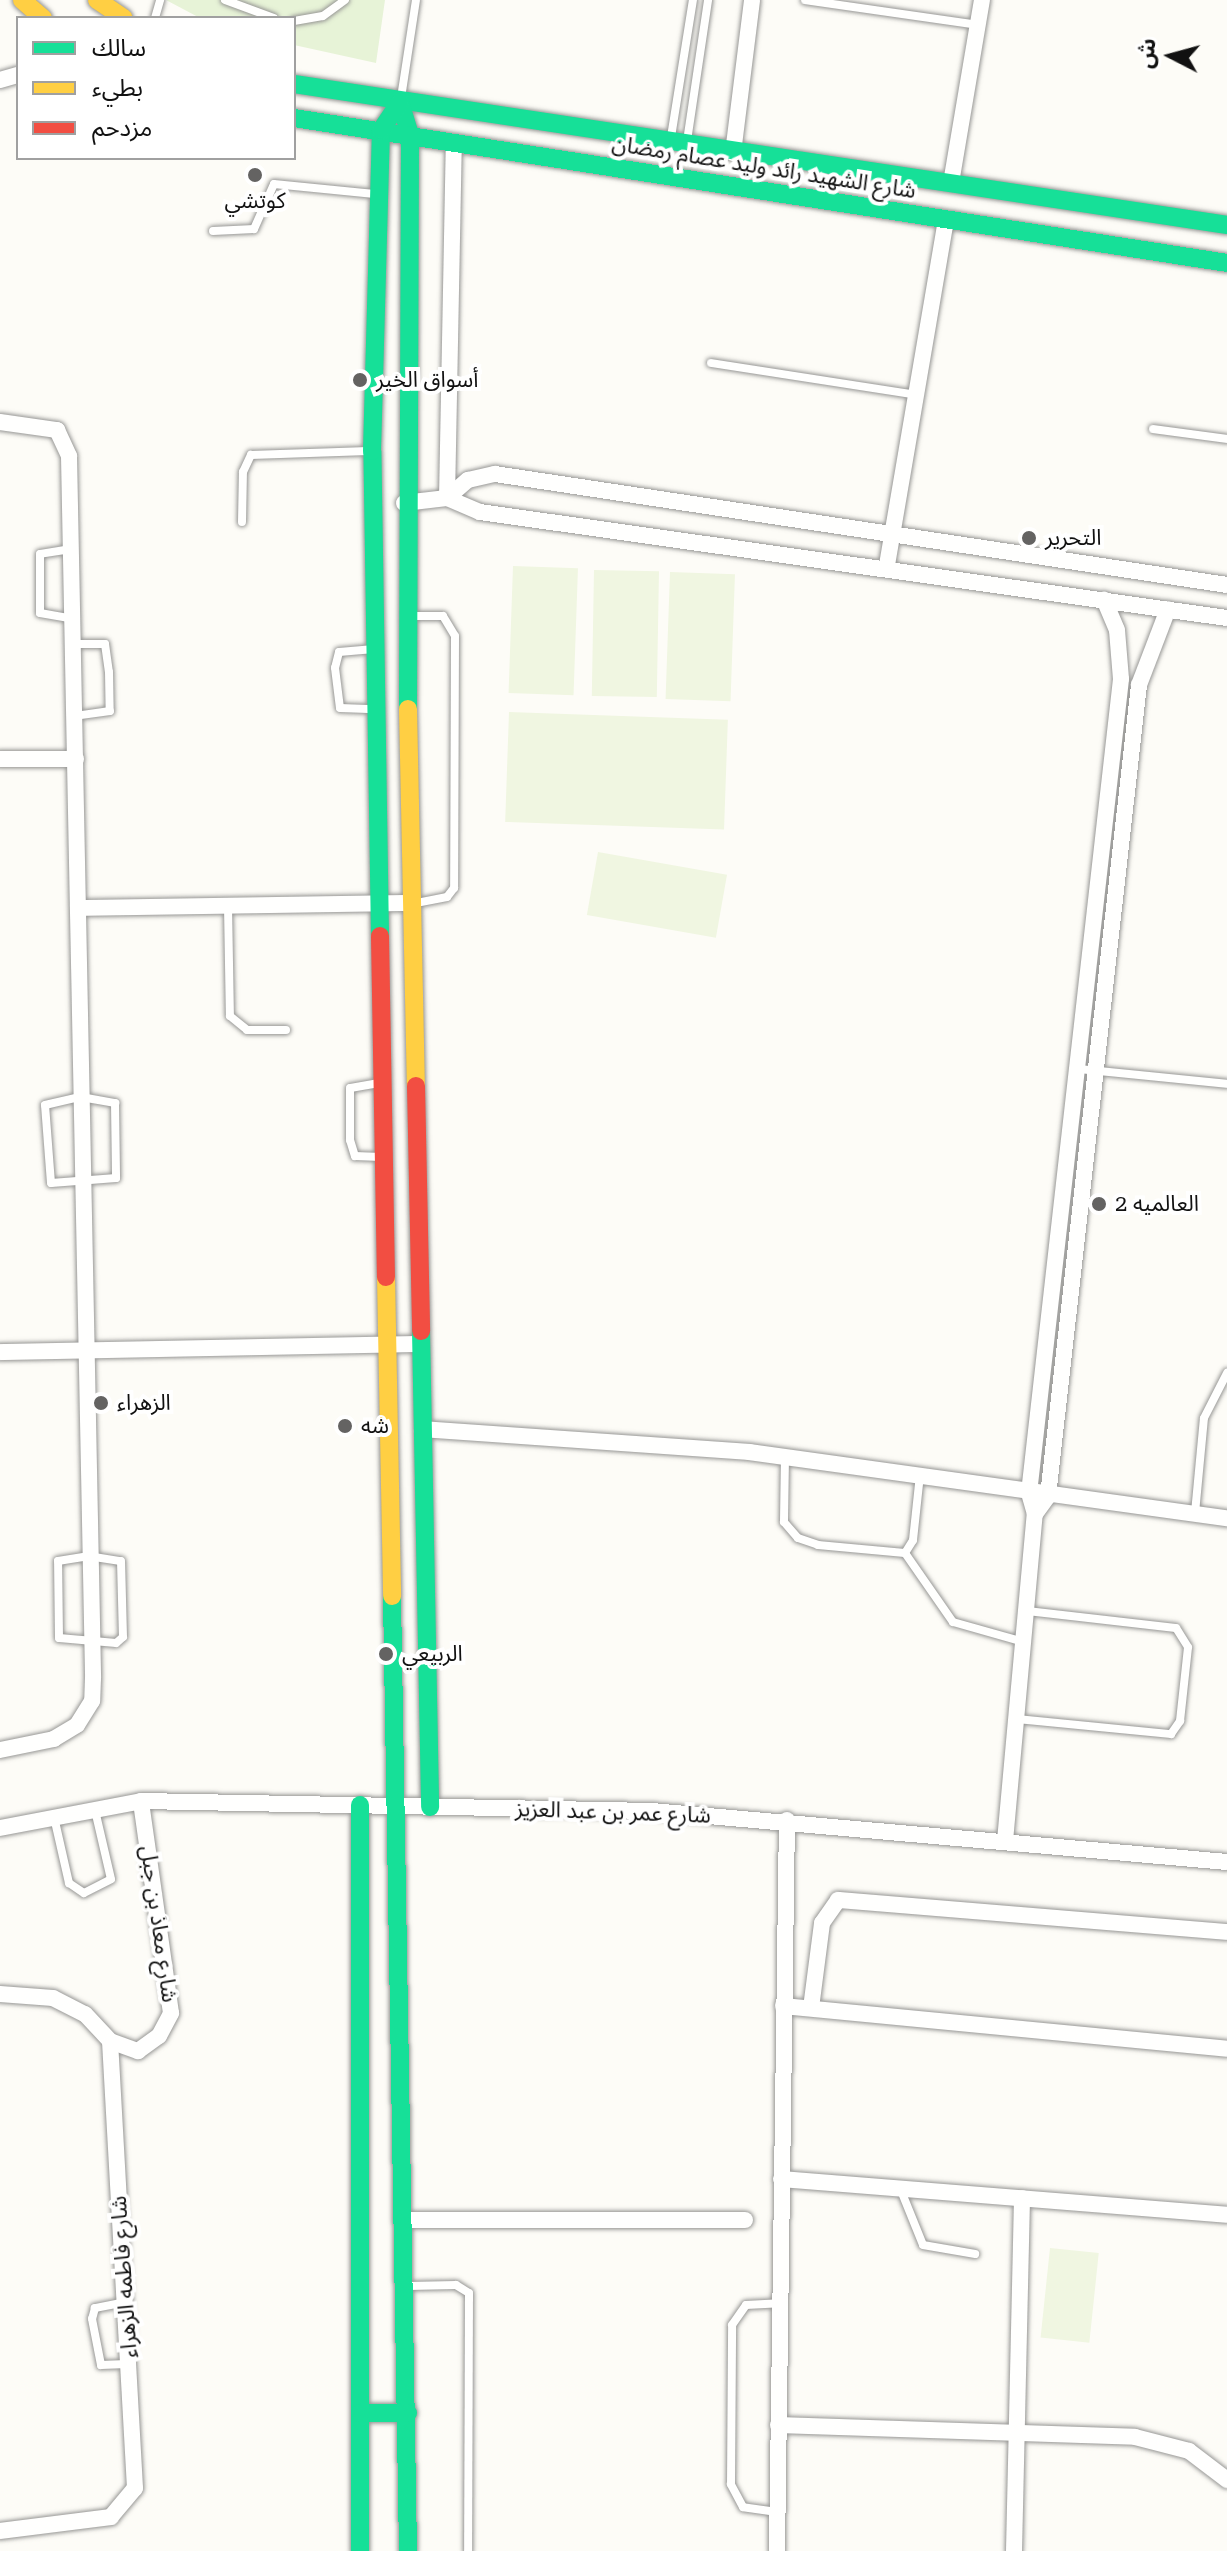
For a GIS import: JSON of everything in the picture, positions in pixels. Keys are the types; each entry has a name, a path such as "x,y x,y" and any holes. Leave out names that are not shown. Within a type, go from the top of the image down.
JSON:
{"street":[{"path":"22,0 41,16"},
{"path":"97,0 120,16"},
{"path":"733,153 752,0"},
{"path":"951,183 982,0"},
{"name":"شارع الشهيد رائد وليد عصام رمضان","path":"296,84 678,145 1227,225"},
{"path":"400,102 381,130 372,451 408,2220 408,2551"},
{"path":"400,102 410,135 404,503 430,1807"},
{"name":"شارع الشهيد رائد وليد عصام رمضان","path":"296,118 1227,263"},
{"path":"447,498 454,142"},
{"path":"887,565 919,395 946,219"},
{"path":"0,422 43,424 66,441 76,759 92,1701 77,1725 54,1739 0,1750"},
{"path":"372,451 404,451"},
{"path":"447,498 468,480 495,474 1227,585"},
{"path":"404,503 447,498 480,512 887,565 1227,618"},
{"path":"1005,1841 1035,1514 1029,1493 1121,679 1117,630 1104,600"},
{"path":"1035,1514 1048,1496 1139,685 1168,609"},
{"path":"0,759 76,759"},
{"path":"78,908 412,903"},
{"path":"0,1352 421,1344"},
{"path":"422,1429 785,1457 920,1472 1048,1496 1227,1518"},
{"name":"شارع عمر بن عبد العزيز","path":"0,1828 141,1801 398,1806 787,1820 1227,1862"},
{"name":"شارع معاذ بن جبل","path":"110,2041 138,2051 159,2036 171,2013 141,1801"},
{"path":"360,1805 360,2551"},
{"path":"777,2551 787,1820"},
{"path":"811,2008 822,1923 838,1900 1227,1932"},
{"path":"0,1994 53,1998 85,2014 110,2041"},
{"path":"783,2006 1227,2049"},
{"name":"شارع فاطمه الزهراء","path":"0,2531 111,2517 127,2506 135,2488 110,2041"},
{"path":"781,2179 1227,2215"},
{"path":"1014,2551 1022,2198"},
{"path":"408,2220 745,2220"},
{"path":"360,2413 408,2413"},
{"path":"778,2425 1163,2441 1227,2480"}],"lane":[{"path":"225,0 269,16"},
{"path":"296,21 323,16 345,0"},
{"path":"400,102 416,0"},
{"path":"678,145 693,0"},
{"path":"678,145 708,0"},
{"path":"805,0 978,25"},
{"path":"213,231 254,229 274,184 377,195"},
{"path":"711,363 919,395"},
{"path":"1153,429 1227,439"},
{"path":"242,522 243,472 251,455 372,451"},
{"path":"71,549 42,551 39,572 41,616 73,619"},
{"path":"407,616 443,616 455,636 454,888 447,897 412,903"},
{"path":"73,644 102,643 109,651 110,711 75,716"},
{"path":"375,649 339,652 336,700 346,710 376,709"},
{"path":"228,906 230,1016 247,1030 286,1030"},
{"path":"1078,1069 1227,1084"},
{"path":"384,1083 350,1088 350,1140 355,1156 385,1157"},
{"path":"81,1097 115,1103 117,1163 113,1182 82,1184 47,1179 44,1110 53,1098 81,1097"},
{"path":"1195,1514 1204,1418 1227,1373"},
{"path":"785,1457 780,1511 798,1538 905,1553 953,1622 1024,1642"},
{"path":"905,1553 913,1540 920,1472"},
{"path":"88,1556 114,1556 123,1565 123,1637 89,1643 66,1643 59,1633 58,1561 88,1556"},
{"path":"1017,1719 1171,1734 1180,1721 1188,1647 1176,1628 1027,1611"},
{"path":"53,1816 72,1889 84,1893 111,1879 94,1808"},
{"path":"900,2188 923,2245 975,2254"},
{"path":"408,2286 456,2285 469,2293 468,2551"},
{"path":"126,2302 95,2308 92,2319 101,2365 130,2363"},
{"path":"777,2512 743,2507 731,2484 732,2325 746,2305 779,2303"}],"green space":[{"path":"166,0 385,0 376,63 296,45 296,16 196,16"},
{"path":"513,566 578,568 574,695 509,693"},
{"path":"594,570 659,571 657,697 592,696"},
{"path":"670,572 735,574 731,701 666,699"},
{"path":"509,712 728,720 724,830 505,822"},
{"path":"598,852 727,875 716,938 587,915"},
{"path":"1050,2248 1099,2253 1089,2343 1041,2338"}],"traffic: fast":[{"path":"296,84 1227,225"},
{"path":"380,936 372,451 381,130 400,102"},
{"path":"400,102 410,135 408,709"},
{"path":"296,118 1227,263"},
{"path":"421,1331 430,1807"},
{"path":"392,1596 408,2551"},
{"path":"360,1805 360,2551"},
{"path":"360,2413 408,2413"}],"traffic: slow":[{"path":"22,0 41,16"},
{"path":"97,0 121,16"},
{"path":"408,709 416,1086"},
{"path":"386,1277 392,1596"}],"traffic: jam":[{"path":"380,936 386,1277"},
{"path":"416,1086 421,1331"}],"place":[{"name":"كوتشي","path":"255,175"},
{"name":"أسواق الخير","path":"360,380"},
{"name":"التحرير","path":"1029,538"},
{"name":"العالميه 2","path":"1099,1204"},
{"name":"الزهراء","path":"101,1403"},
{"name":"شه","path":"345,1426"},
{"name":"الربيعي","path":"386,1654"}]}
